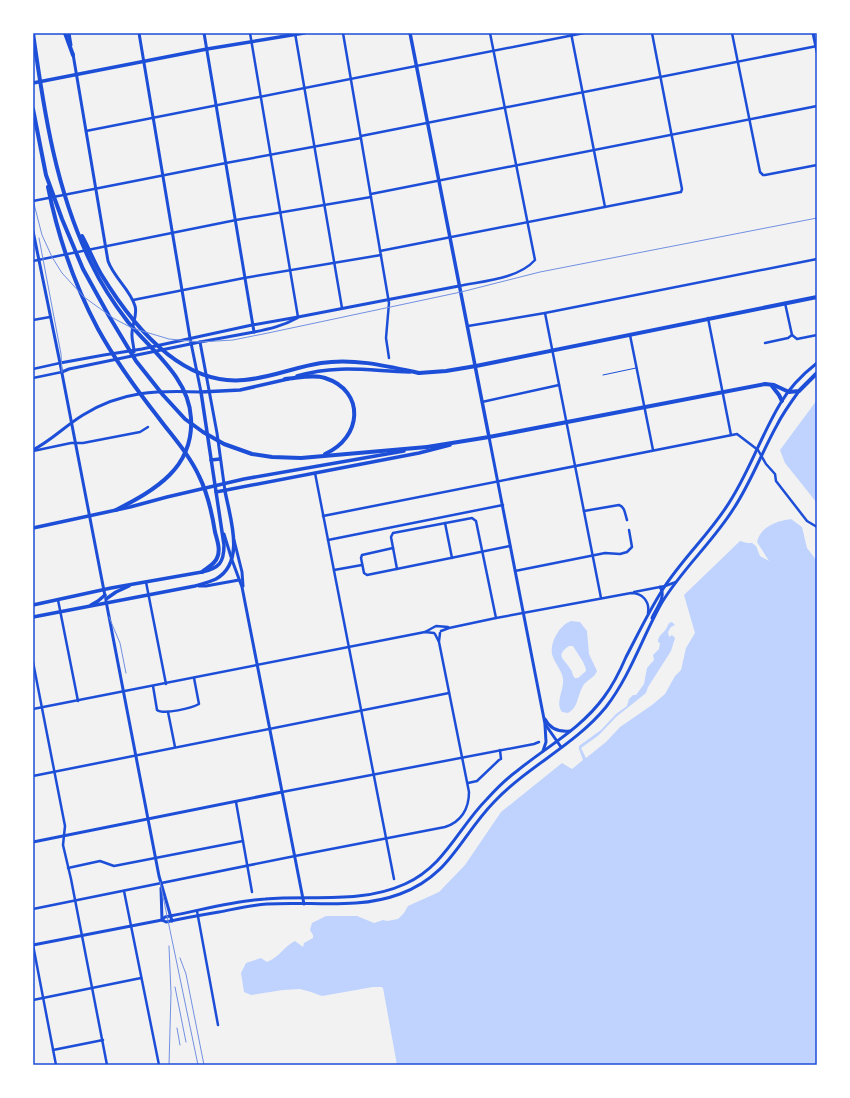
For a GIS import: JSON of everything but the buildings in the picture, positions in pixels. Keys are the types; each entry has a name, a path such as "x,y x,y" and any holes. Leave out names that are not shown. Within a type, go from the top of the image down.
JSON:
{"highway":[{"path":"33,33 43,103 51,143 63,188 91,263 108,294 127,321 171,371 188,400 191,426 190,436 187,449 175,470 158,486 116,510"},
{"path":"64,33 73,55"},
{"path":"33,109 53,213 76,283 86,306 99,331 137,390 179,444 196,470 206,492 219,549 216,562 202,572"},
{"path":"46,175 62,219 83,269 136,361 173,407 185,419 203,432 233,448 252,454 291,459 456,443 489,438 765,384 770,384 789,392 800,391 817,373"},
{"path":"76,226 100,272 119,302 139,326 165,352 190,370 208,377 228,380 255,379 321,363 343,361 368,363 419,373 446,371 817,297"},
{"path":"285,379 313,376 324,377 341,386 350,399 354,410 354,418 350,432 346,440 339,446 322,456"},
{"path":"770,384 782,401"}],"main road":[{"path":"69,33 105,246 112,270 132,300 136,312 132,335 134,350 133,356"},
{"path":"33,605 202,572 216,568 222,560 224,552 201,392 191,344 139,33"},
{"path":"204,33 254,332"},
{"path":"33,83 304,33"},
{"path":"410,33 544,715 546,742 543,751"},
{"path":"813,33 817,52"},
{"path":"33,231 76,443 155,859 160,882 172,921"},
{"path":"60,363 134,350 252,325 459,286"},
{"path":"62,372 69,369 254,332 289,323 298,317"},
{"path":"190,338 200,342"},
{"path":"200,342 217,433 225,491 242,572 242,588"},
{"path":"33,945 132,927 197,910 254,900 359,896 380,893 396,888 415,879 432,867 448,851 467,822 484,801 505,780 587,717 604,697 616,679 661,588 665,586 710,530 733,497 782,401 802,377 817,363"},
{"path":"33,451 72,423 101,405 134,394 160,391 210,392 240,390 319,371 339,368 419,373"},
{"path":"162,920 166,922 259,904 358,904 378,901 403,894 422,884 438,872 452,858 474,825 496,800 521,777 589,726 610,701 624,679 662,603 716,534 741,497 782,415 800,391"},
{"path":"216,492 419,453 456,443"},
{"path":"33,528 130,508 219,484 273,473 427,447"},
{"path":"211,460 220,459"},
{"path":"222,530 242,588 304,904"},
{"path":"33,617 195,586 218,578 227,569 232,560 234,538"},
{"path":"195,586 206,586 239,580"},
{"path":"86,607 136,584"},
{"path":"647,631 654,612 662,598 661,588"},
{"path":"544,715 546,721 552,727 560,731 570,731"},
{"path":"545,724 561,747"},
{"path":"33,842 282,792"},
{"path":"160,882 162,920"}],"street":[{"path":"250,33 298,317"},
{"path":"343,33 389,300 386,338 389,358"},
{"path":"459,286 514,274 524,269 535,260 490,33"},
{"path":"86,131 493,51 571,34 584,33"},
{"path":"132,300 244,278 334,263 682,191 652,33"},
{"path":"732,33 761,174 765,175 817,165"},
{"path":"295,34 342,308"},
{"path":"571,34 605,207"},
{"path":"33,201 226,162 315,147 427,123 816,46"},
{"path":"33,261 236,220 325,206 516,165 817,106"},
{"path":"468,326 545,313 817,259"},
{"path":"785,303 792,335 797,339 817,335"},
{"path":"545,313 601,598"},
{"path":"33,320 50,316"},
{"path":"708,318 731,435"},
{"path":"629,334 653,450"},
{"path":"765,343 788,338 792,335"},
{"path":"33,369 60,363"},
{"path":"33,378 62,372"},
{"path":"482,402 559,385"},
{"path":"33,451 71,443 82,443 140,432 148,427"},
{"path":"323,516 653,450 731,435 739,435 758,450 766,464 775,474 776,481 807,521 817,527"},
{"path":"315,472 394,879"},
{"path":"328,540 502,505"},
{"path":"584,511 619,505 625,511 627,520"},
{"path":"397,569 391,534 474,518 476,521 496,618"},
{"path":"444,523 452,558"},
{"path":"515,571 593,555 609,553 620,554 628,552 632,544 629,530"},
{"path":"710,530 716,534"},
{"path":"393,548 363,554 361,558 363,572 368,575 510,546"},
{"path":"334,570 362,565"},
{"path":"665,586 678,581"},
{"path":"146,582 166,684"},
{"path":"425,632 440,632 449,628 524,612 661,588"},
{"path":"631,593 638,594 644,598 648,604 648,613"},
{"path":"58,600 78,701"},
{"path":"33,709 350,648 425,632 436,626 449,628"},
{"path":"33,908 124,891 160,882 445,828 453,824 464,814 468,804 469,792 439,642 440,627"},
{"path":"433,628 439,642"},
{"path":"33,662 65,826 63,845 107,1065"},
{"path":"153,686 157,710 160,712 168,712 199,704 194,678"},
{"path":"33,776 449,693"},
{"path":"168,712 175,747"},
{"path":"282,792 539,742"},
{"path":"468,783 477,781 501,759 500,750"},
{"path":"236,802 252,892"},
{"path":"68,868 100,861 114,866 243,841"},
{"path":"400,886 403,894"},
{"path":"124,891 139,959 141,978 159,1065"},
{"path":"197,910 218,1026"},
{"path":"33,945 56,1065"},
{"path":"33,1000 141,978"},
{"path":"53,1050 103,1040"}],"lane":[{"path":"604,375 637,368"}],"water":[{"path":"817,400 817,503 785,463 780,450"},
{"path":"791,519 802,527 807,548 817,561 817,1065 397,1065 383,988 381,987 373,987 322,996 300,989 251,995 244,992 241,973 246,963 261,958 267,962 295,941 303,947 304,943 313,938 310,930 312,923 326,916 357,916 374,923 383,920 387,921 398,919 408,906 439,892 465,865 501,812 562,763 572,769 583,760 579,746 601,730 616,714 627,706 629,699 633,695 636,695 644,684 647,668 654,660 653,655 659,649 659,638 669,623 672,622 675,625 671,627 668,632 669,637 672,635 675,638 671,651 648,687 646,693 616,717 599,735 581,748 586,758 606,742 620,727 665,694 675,676 681,670 686,648 695,633 684,595 740,541 752,543 756,546 760,556 769,561 757,542 759,536 770,525"},
{"path":"571,621 580,622 587,631 589,654 597,671 594,676 583,685 576,705 568,713 562,712 560,708 559,704 563,679 552,652 553,641 562,627","holes":["569,646 573,646 586,668 586,671 578,678 574,677 561,655 565,649"]}],"railway":[{"path":"33,200 42,235 52,257 62,273 84,297 113,318 132,328 169,339 200,342 233,340 268,333 461,292 540,272 817,218"},
{"path":"39,238 61,354 62,372"},
{"path":"109,617 120,643 126,673"},
{"path":"160,882 198,1065"},
{"path":"169,946 171,993 169,1065"},
{"path":"180,958 186,974 204,1065"},
{"path":"175,987 186,1042"},
{"path":"177,1028 180,1045"}]}
